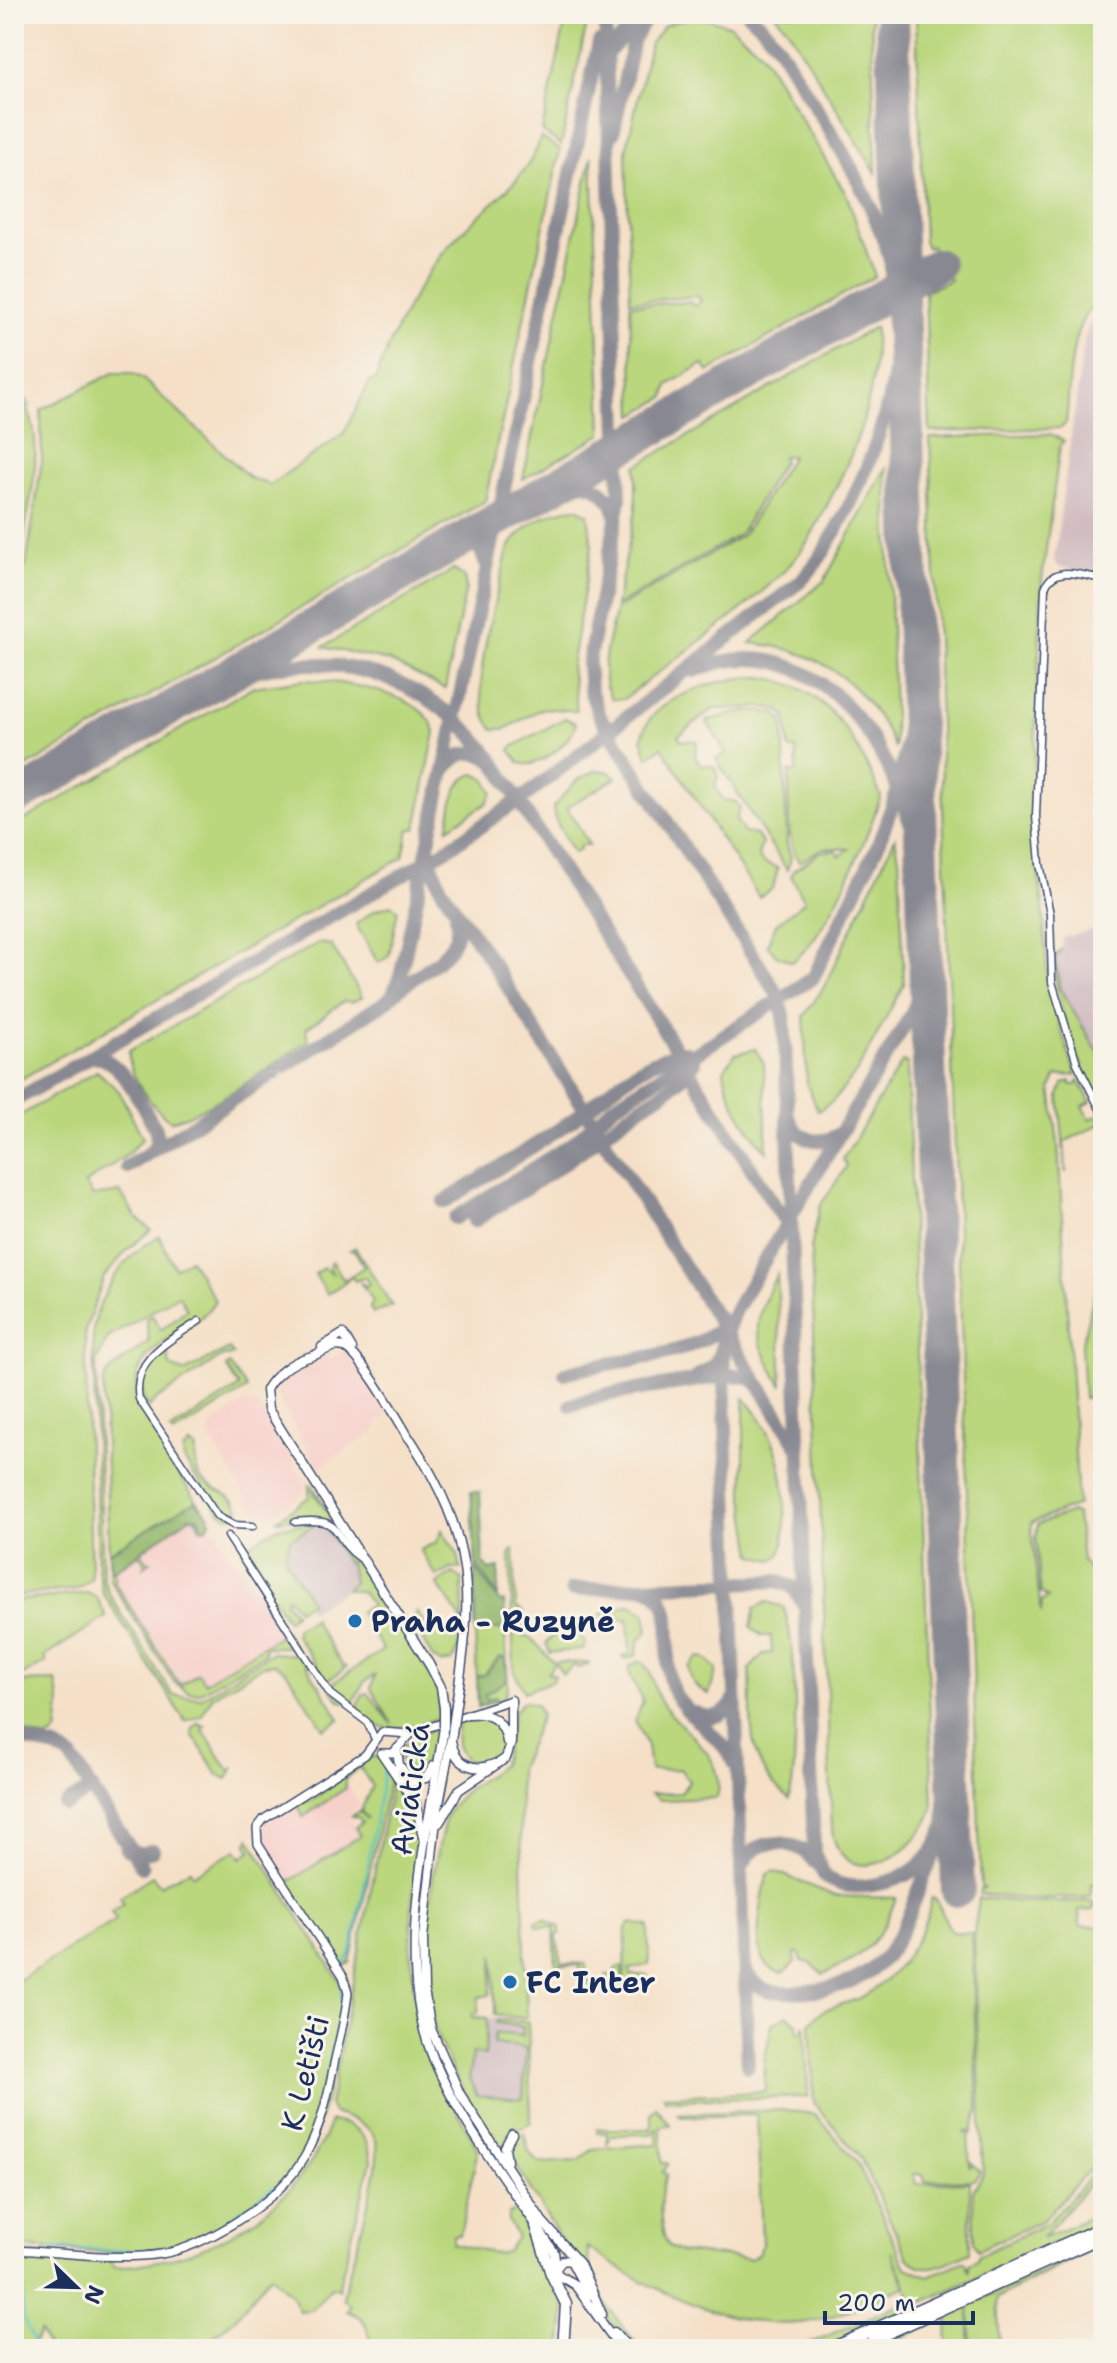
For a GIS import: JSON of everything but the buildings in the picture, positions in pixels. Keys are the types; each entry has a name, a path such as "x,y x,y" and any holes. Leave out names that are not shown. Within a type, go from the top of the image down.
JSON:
{"highway":[{"path":"539,2224 551,2274 566,2304 564,2349"},
{"path":"831,2349 1103,2227"},
{"path":"850,2349 1103,2236"},
{"path":"560,2274 571,2307 564,2349"},
{"path":"614,2333 624,2349"}],"main road":[{"name":"Aviatická","path":"604,2318 580,2264 539,2224 460,2109 429,2048 415,1982 420,1891 445,1739 456,1704 468,1593 458,1535 443,1498 357,1359 347,1348 339,1346 304,1358 272,1380 265,1395 268,1409 433,1670 444,1708 445,1739 437,1827 423,1938 427,2010 448,2071 511,2173 539,2224 554,2252 560,2274 575,2285 624,2349"},
{"path":"445,1739 455,1755 473,1768 486,1768 498,1762 507,1742 511,1700"},
{"path":"437,1827 459,1790 497,1767 508,1755 511,1700"},
{"path":"470,1714 494,1718 502,1727 507,1742"},
{"path":"398,1748 401,1769 408,1779 415,1782 431,1774 445,1739"},
{"path":"382,1754 408,1792 423,1825 420,1891"},
{"path":"511,2173 505,2150 512,2134"},
{"path":"539,2224 573,2265 614,2333"},
{"path":"563,2260 573,2265 574,2275 560,2274 563,2260"}],"street":[{"path":"1103,579 1058,572 1047,583 1036,794 1039,852 1050,914 1053,991 1077,1063 1103,1115"},
{"path":"199,1321 159,1348 141,1369 139,1399 218,1517 235,1526 253,1526"},
{"path":"295,1522 314,1520 331,1524 355,1555 363,1559"},
{"path":"228,1536 330,1694 371,1726 398,1738 398,1748"},
{"name":"K Letišti","path":"14,2250 135,2256 176,2251 211,2237 280,2190 304,2162 324,2114 347,1987 258,1844 256,1832 264,1819 362,1757 388,1731 413,1732 511,1700"},
{"path":"371,1726 382,1754"},
{"name":"K Letišti","path":"362,1757 391,1754 413,1732"}],"shaded area":[{"path":"1094,315 1103,324 1103,574 1060,567 1054,561 1085,335"},
{"path":"1103,927 1103,1060 1060,989 1055,958 1062,951 1063,938"},
{"path":"345,1351 353,1356 387,1415 376,1423 377,1431 318,1468 276,1395 279,1385 328,1354 330,1358"},
{"path":"246,1402 257,1403 305,1480 304,1494 271,1515 261,1515 254,1509 208,1435 212,1424"},
{"path":"190,1517 195,1519 200,1529 219,1530 219,1538 285,1632 204,1682 180,1685 113,1579 116,1577 113,1572"},
{"path":"313,1525 324,1526 347,1562 350,1561 353,1580 346,1589 310,1611 308,1607 311,1602 285,1558 290,1539"},
{"path":"347,1784 360,1804 348,1817 360,1836 287,1883 261,1842 264,1824 296,1804 328,1800 346,1789"},
{"path":"487,2018 528,2022 530,2099 477,2095 469,2079 472,2053 485,2054"}],"green space":[{"path":"567,14 589,14 561,145 542,131"},
{"path":"775,14 871,14 876,173 790,32"},
{"path":"916,14 1103,14 1103,297 1091,307 1076,336 1066,423 1061,428 930,432 925,292 950,280 931,246 927,248 924,241"},
{"path":"690,18 709,19 731,26 761,52 847,196 875,276 708,372 703,364 668,385 665,397 634,415 630,305 690,302 694,306 701,301 698,296 630,302 626,151 650,44 665,25"},
{"path":"541,137 560,150 485,501 14,774 14,385 33,427 35,450 20,566 26,567 42,460 41,410 113,373 131,373 142,378 250,478 270,485 344,433 370,381 375,381 398,326 429,272 454,240 516,180 535,153"},
{"path":"592,156 602,434 523,479 582,200"},
{"path":"875,327 873,375 856,442 804,547 767,587 728,620 624,699 612,699 607,689 604,667 616,609 743,535 792,456 782,456 783,461 740,534 616,606 636,509 636,466"},
{"path":"1050,434 1064,441 1060,445 1042,579 1032,823 1043,907 1048,989 1076,1075 1057,1076 1051,1088 1058,1144 1078,1505 1031,1523 1041,1613 1042,1601 1048,1598 1041,1593 1036,1538 1038,1524 1072,1512 1077,1515 1082,1561 1103,1587 1103,1897 1102,1883 1091,1884 1091,1897 1024,1899 980,1894 980,1889 985,1888 981,1887 930,438"},
{"path":"886,468 895,748 870,706 838,674 798,653 750,643 824,581"},
{"path":"577,508 588,514 592,546 571,667 577,711 543,708 505,729 494,729 485,715 481,694 482,670 491,617 508,550 520,534 537,521"},
{"path":"454,570 464,577 466,588 445,689 389,661 323,647"},
{"path":"760,677 804,691 837,718 861,755 881,796 832,910 819,931 792,962 776,955 767,945 776,924 805,901 791,876 793,871 820,852 836,850 840,856 849,849 823,848 799,862 794,853 789,819 789,772 797,772 796,749 789,749 786,717 779,710 766,707 713,709 678,736 681,740 697,741 695,756 701,765 713,766 718,774 715,787 723,800 736,802 740,808 736,820 744,833 757,835 762,843 758,855 762,862 778,868 773,888 759,897 662,747 648,757 642,739 647,724 657,711 689,692 727,680"},
{"path":"304,680 379,691 416,707 428,718 435,732 416,829 409,829 403,857 14,1083 14,826 253,687"},
{"path":"745,711 775,713 783,721 787,844 791,858 787,870 716,759 726,753 706,721"},
{"path":"565,718 576,723 562,745 537,762 520,763 510,750 512,747"},
{"path":"597,770 609,772 616,778 567,807 589,845 580,845 580,850 573,853 555,819 553,807 577,780"},
{"path":"475,774 485,779 493,792 487,803 448,828 457,788 467,777"},
{"path":"895,838 899,858 904,984 858,1070 834,1100 818,1111 807,1084 804,1016 824,987"},
{"path":"391,905 398,909 389,956 378,963 356,924 373,911"},
{"path":"318,943 331,945 362,997 352,1002 344,1001 306,1029 308,1041 223,1097 171,1121 164,1115 136,1080 129,1051"},
{"path":"1062,949 1055,958 1060,989 1103,1060 1103,1103 1097,1092 1094,1093 1062,1010 1054,957"},
{"path":"756,1049 764,1064 767,1152 740,1114 724,1070 735,1054"},
{"path":"902,1062 907,1063 933,1808 926,1825 899,1853 882,1862 866,1865 851,1862 839,1851 832,1831 811,1248 820,1206 847,1166 843,1159"},
{"path":"97,1071 119,1091 143,1138 128,1154 85,1184 93,1196 120,1192 136,1217 151,1230 128,1249 104,1277 85,1331 91,1579 76,1589 14,1596 14,1119"},
{"path":"1079,1080 1091,1102 1083,1106 1090,1119 1098,1115 1102,1123 1064,1142 1066,1173 1059,1096 1063,1084 1071,1081 1071,1085 1077,1085"},
{"path":"159,1236 175,1268 190,1259 215,1300 192,1324 162,1343 140,1367 137,1385 140,1407 185,1484 211,1520 207,1528 200,1529 196,1519 189,1517 144,1546 142,1554 148,1562 152,1561 143,1567 145,1563 139,1555 113,1572 116,1577 113,1580 180,1685 198,1673 205,1682 285,1632 295,1647 265,1647 264,1654 199,1693 188,1692 174,1682 110,1580 103,1383 109,1372 149,1341 146,1319 152,1315 161,1330 187,1309 178,1295 108,1338 96,1361 103,1578 109,1594 173,1695 201,1698 271,1653 300,1655 340,1719 324,1729 286,1671 274,1664 264,1665 213,1696 201,1716 185,1721 103,1593 98,1569 93,1329 102,1301 116,1275 135,1253"},
{"path":"355,1247 392,1306 373,1313 370,1308 373,1301 360,1282 365,1286 369,1284 365,1277 355,1281 352,1277 327,1294 315,1274 323,1268 332,1273 329,1266 332,1261 344,1280 364,1267 355,1251 350,1250"},
{"path":"777,1274 782,1387 765,1354 758,1331 762,1308"},
{"path":"1098,1278 1103,1278 1103,1396 1084,1398 1081,1346"},
{"path":"229,1349 234,1355 223,1356 156,1400 149,1408 142,1383 148,1369 160,1357 168,1352 170,1367 184,1372"},
{"path":"229,1364 247,1389 173,1434 170,1431 239,1387 226,1367"},
{"path":"744,1398 768,1430 784,1484 784,1543 780,1555 772,1560 753,1555 744,1498"},
{"path":"190,1444 196,1449 199,1475 204,1482 234,1501 239,1509 235,1516 228,1517 220,1512 184,1460 183,1450"},
{"path":"311,1483 336,1523 313,1516 276,1520 309,1497 309,1486 329,1515"},
{"path":"471,1492 480,1492 483,1563 489,1570 499,1568 498,1596 476,1565"},
{"path":"195,1501 210,1516 208,1526 202,1527 198,1518 190,1517 111,1572 109,1552"},
{"path":"312,1522 313,1526 290,1539 285,1557 311,1602 298,1609 287,1597 285,1602 295,1613 287,1620 242,1550 276,1528"},
{"path":"324,1525 342,1538 433,1679 439,1696 439,1718 405,1728 382,1727 372,1723 358,1705 363,1694 368,1693 392,1724 371,1688 375,1675 364,1682 352,1704 341,1701 331,1690 333,1683 383,1650 359,1612 371,1605 362,1592 346,1589 353,1583 350,1561 347,1563"},
{"path":"442,1530 458,1555 461,1568 451,1569 437,1577 420,1550 437,1542"},
{"path":"514,1549 516,1607 523,1612 524,1637 530,1637 553,1662 590,1663 578,1668 575,1665 563,1674 553,1665 548,1673 555,1675 553,1681 524,1692 514,1671 510,1553"},
{"path":"475,1568 500,1602 504,1601 505,1629 475,1629"},
{"path":"453,1573 462,1579 462,1633 452,1661 440,1663 432,1657 413,1622 417,1612 435,1632 446,1634 459,1630 461,1619 437,1584"},
{"path":"87,1593 97,1597 106,1617 44,1657 46,1662 26,1674 14,1675 14,1601"},
{"path":"767,1602 783,1607 791,1645 795,1733 789,1799 764,1771 753,1740 750,1669 763,1654 772,1653 771,1636 762,1636 751,1627 755,1608"},
{"path":"631,1604 645,1613 648,1631 638,1642 637,1655 624,1660 622,1657 630,1654 628,1619 608,1620 603,1625 601,1621 591,1626 590,1631 585,1628 606,1611"},
{"path":"316,1617 313,1620 343,1666 347,1667 327,1681 295,1634 297,1628"},
{"path":"475,1629 505,1629 508,1686 504,1698 478,1707"},
{"path":"556,1634 579,1635 585,1642 584,1649 550,1653 546,1643"},
{"path":"500,1657 505,1659 506,1681 484,1695 488,1699 496,1696 497,1700 478,1706 477,1676 484,1675"},
{"path":"698,1657 705,1658 717,1669 709,1694 692,1681 689,1667"},
{"path":"641,1661 660,1700 709,1756 719,1783 717,1798 660,1800 651,1794 681,1793 689,1781 680,1769 650,1770 647,1746 635,1720 643,1702 629,1672 631,1665"},
{"path":"56,1681 60,1705 57,1733 47,1739 14,1730 14,1682"},
{"path":"524,1701 536,1704 541,1716 519,1769 527,2016 495,2015 494,1954 490,1995 479,1997 478,2013 473,2013 473,2017 487,2018 485,2055 472,2053 469,2079 477,2095 523,2099 526,2048 493,2044 495,2033 523,2036 523,2027 496,2023 498,2020 528,2022 531,2122 508,2135 503,2154 474,2109 441,2047 429,2006 425,1952 430,1894 446,1816 464,1793 502,1765 514,1711"},
{"path":"481,1716 499,1730 502,1749 493,1762 472,1765 458,1746 458,1722"},
{"path":"198,1723 205,1726 202,1728 229,1771 233,1769 227,1779 218,1775 192,1734"},
{"path":"438,1727 432,1763 426,1775 412,1779 405,1772 399,1753 411,1739"},
{"path":"374,1756 385,1759 417,1814 421,1834 412,1903 411,1955 417,2020 436,2073 478,2149 460,2235 454,2235 452,2243 499,2254 507,2252 517,2237 508,2221 508,2214 515,2211 521,2215 544,2253 562,2295 565,2315 561,2349 366,2349 365,2344 371,2340 366,2325 361,2318 347,2311 350,2305 343,2298 371,2191 377,2150 375,2138 368,2128 333,2113 329,2105 391,1787 389,1781 350,1963 344,1966 339,1963 287,1883 360,1836 355,1827 362,1822 352,1816 360,1811 367,1819 361,1810 372,1786 358,1764"},
{"path":"357,1766 358,1769 345,1779 346,1788 303,1817 298,1804 312,1800"},
{"path":"249,1838 343,1986 344,2001 328,2088 309,2147 290,2174 266,2197 226,2224 197,2238 142,2252 14,2247 14,1983 116,1920 111,1912 124,1903 120,1897 152,1876 160,1885 190,1870 193,1875 236,1850 241,1858 251,1851 247,1844"},
{"path":"774,1871 835,1896 896,1898 884,1926 860,1954 823,1974 810,1963 801,1961 800,1953 795,1953 795,1962 784,1973 772,1969 764,1960 760,1948 762,1902 767,1875"},
{"path":"932,1897 936,1899 951,1932 972,1933 978,2111 971,2134 970,2130 963,2132 968,2133 970,2168 971,2162 980,2172 974,2180 925,2181 923,2174 913,2174 916,2184 970,2182 970,2252 938,2266 922,2267 908,2258 860,2157 814,2103 810,2024 825,2010 871,1991 896,1970 923,1927"},
{"path":"979,1898 1022,1902 1091,1901 1095,1904 1093,1910 1079,1911 1080,1926 1102,1927 1103,1906 1103,2155 1043,2220 978,2250 974,2243 973,2191 983,2174 974,1933"},
{"path":"544,1919 560,1927 560,1934 556,1936 562,1963 585,1964 588,1981 606,1980 606,1975 614,1975 616,1968 622,1967 623,1984 585,1985 580,1980 579,1965 559,1965 559,1973 554,1927 537,1927 535,1922"},
{"path":"631,1923 648,1926 649,1965 629,1969 630,1975 647,1975 649,1984 624,1982 626,1928"},
{"path":"788,2015 797,2023 798,2032 803,2031 805,2024 808,2097 665,2100 664,2096 765,2092 764,2062 772,2024"},
{"path":"656,2107 671,2125 661,2126 662,2163 669,2163 663,2172 667,2175 662,2191 661,2222 666,2241 680,2252 751,2259 759,2253 762,2244 757,2115 681,2117 678,2114 780,2110 815,2114 857,2162 906,2268 929,2276 965,2261 969,2272 969,2264 978,2260 978,2256 1048,2223 1103,2163 1103,2169 1042,2238 1103,2212 1103,2221 818,2349 797,2349 912,2299 892,2252 905,2287 832,2316 780,2324 751,2321 692,2304 635,2277 587,2247 598,2289 641,2349 632,2349 606,2315 507,2150 515,2136 524,2133 529,2152 538,2163 579,2161 592,2149 657,2144 657,2129 651,2134 611,2135 607,2145 607,2133 597,2133 597,2129 651,2129 651,2113"},
{"path":"331,2121 348,2125 360,2133 371,2161 338,2289 331,2287 312,2310 299,2311 292,2295 270,2275 236,2317 200,2349 48,2349 40,2332 30,2349 14,2349 14,2253 110,2260 115,2267 150,2263 216,2242 246,2226 273,2206 316,2153"},
{"path":"1095,2248 997,2298 1000,2349 971,2349 969,2304"},
{"path":"969,2304 969,2349 948,2349 947,2317 879,2349 869,2349"}],"waterway":[{"path":"14,381 31,406"},
{"path":"367,1868 385,1765"},
{"path":"344,1964 350,1955 367,1871"},
{"path":"320,2109 342,2001 340,1980"},
{"path":"176,2246 213,2230 281,2182"},
{"path":"51,2248 146,2251 173,2246"},
{"path":"14,2278 24,2288 23,2318 36,2349"}],"taxiway":[{"path":"605,14 620,499 588,664 590,690 599,715 775,990 784,1015 814,1853 825,1877 842,1885 867,1886 898,1878 917,1868 931,1853 947,1815 951,1794 952,1749"},
{"path":"613,134 633,40 649,14"},
{"path":"748,14 765,29 779,48 845,156 879,228 895,280"},
{"path":"604,57 639,19"},
{"path":"393,994 401,973 599,42"},
{"path":"14,1101 449,848 528,794 801,581 820,557 845,514 885,416 900,318 900,246"},
{"path":"904,364 905,396"},
{"path":"498,529 524,503 541,493 578,483 594,487 608,497 616,516"},
{"path":"414,568 463,543 480,548 487,567"},
{"path":"455,1218 573,1143 614,1106 813,978 877,847 899,787 914,699 914,616"},
{"path":"693,1380 716,1363 734,1312 912,1013 925,960 924,897 912,831 888,768 854,714 809,676 756,659 694,671"},
{"path":"160,716 225,681 248,673 283,666 319,664 387,678 419,693 448,713 474,737 496,765 789,1228"},
{"path":"446,769 456,758 467,753 480,754 492,761"},
{"path":"429,857 441,888 493,964 797,1445"},
{"path":"127,1167 387,1001 445,954 457,930 456,915"},
{"path":"444,1202 550,1135 636,1071 668,1056 686,1052"},
{"path":"90,1057 111,1063 129,1083 156,1129 157,1141 152,1151"},
{"path":"474,1221 565,1162 668,1089 694,1063"},
{"path":"789,1118 804,1137 825,1140 840,1133"},
{"path":"717,1316 723,1343 748,2066"},
{"path":"565,1373 673,1351 711,1335 727,1322"},
{"path":"571,1405 604,1395 730,1375 748,1377 760,1385"},
{"path":"572,1590 777,1581 793,1587 804,1605"},
{"path":"644,1587 656,1593 667,1614 668,1670 675,1694 691,1715 721,1744 736,1766"},
{"path":"695,1713 708,1717 719,1715 728,1709 735,1697"},
{"path":"14,1737 56,1748 71,1757 142,1867"},
{"path":"65,1805 92,1788"},
{"path":"742,1868 755,1850 776,1843 797,1847 815,1862"},
{"path":"126,1849 142,1854 153,1850"},
{"path":"745,1968 757,1985 782,1992 825,1989 852,1981 872,1969 900,1934 933,1855"}],"runway":[{"path":"892,14 958,1890"},
{"path":"14,799 937,265"}],"place":[{"name":"Praha - Ruzyně","path":"355,1621"},
{"name":"FC Inter","path":"510,1982"}]}
